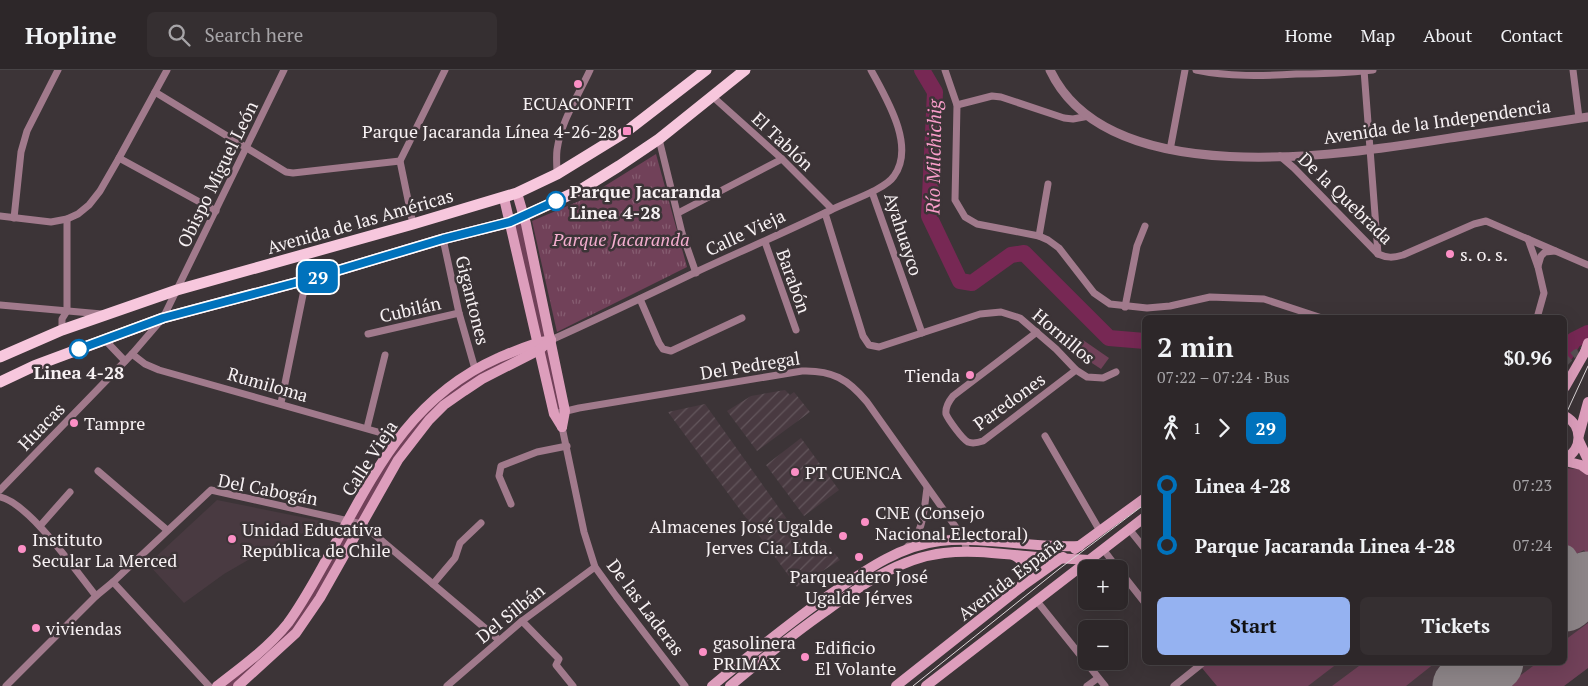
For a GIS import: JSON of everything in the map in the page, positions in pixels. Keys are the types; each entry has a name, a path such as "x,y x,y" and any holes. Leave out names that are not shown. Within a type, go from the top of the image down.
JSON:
{"main road":[{"name":"Avenida de las Américas","path":"0,357 62,330 177,290 504,198 557,174 627,131 706,70"},
{"path":"0,382 34,366 163,318 306,280 443,239 510,222 582,189 659,139 745,70"},
{"name":"De las Laderas","path":"517,192 524,216 565,411 562,427"},
{"name":"De las Laderas","path":"504,198 554,414 562,427"},
{"name":"Calle Vieja","path":"217,686 266,646 286,624 308,594 374,476 399,438 419,414 439,394 475,369 551,340"},
{"name":"Calle Vieja","path":"238,686 296,633 320,598 398,460 430,420 444,405 464,391 538,346"},
{"path":"1567,384 1586,347"},
{"path":"1567,458 1575,451 1588,402"},
{"path":"1567,418 1574,423 1588,460"},
{"path":"1567,461 1581,465 1588,470"},
{"name":"Avenida España","path":"896,686 1021,587 1142,500"},
{"name":"Avenida España","path":"1089,560 1142,519"},
{"path":"712,686 772,637 841,587 883,560 903,550 930,543 964,540 1055,547 1080,546"},
{"path":"730,686 780,645 869,581 896,567 929,555 967,551 1089,560"},
{"path":"1009,554 1022,562 1025,575 1021,587"},
{"name":"Avenida España","path":"929,685 1078,568"},
{"path":"772,637 780,645"}],"street":[{"path":"14,218 22,152 27,131 58,70"},
{"path":"0,216 51,222 67,219 78,214 89,205 100,191 167,70"},
{"name":"Obispo Miguel León","path":"177,290 284,70"},
{"path":"413,224 400,161 445,70"},
{"path":"557,174 557,152 561,134 569,112 590,70"},
{"name":"Ayahuayco","path":"871,70 896,121 902,153 894,178 872,192 922,333"},
{"path":"945,70 957,106 955,200 965,217 977,224 1039,236 1048,240 1059,248 1094,294 1110,304 1147,308 1170,306 1210,297 1256,298 1313,315"},
{"name":"Avenida de la Independencia","path":"1050,70 1065,94 1088,116 1106,127 1137,141 1170,150 1213,156 1280,156 1370,151 1583,117"},
{"path":"1170,150 1185,70"},
{"path":"1196,70 1233,75 1372,70"},
{"path":"1364,70 1378,254"},
{"path":"1573,70 1583,117"},
{"path":"155,92 246,149 290,173 400,161"},
{"name":"El Tablón","path":"712,96 782,159 828,211 863,336 868,345 879,347"},
{"path":"957,106 992,96 1001,97 1064,118 1073,119 1088,116"},
{"path":"659,139 682,232 696,273"},
{"name":"De la Quebrada","path":"1280,156 1378,254 1386,257 1394,258 1415,251 1474,224 1486,221 1588,264"},
{"path":"119,158 216,211"},
{"path":"678,214 782,159"},
{"path":"1039,236 1048,184"},
{"name":"Calle Vieja","path":"551,340 872,192"},
{"path":"62,330 62,319 67,311 67,219"},
{"path":"1125,307 1137,246 1144,226"},
{"name":"Gigantones","path":"443,239 459,313 475,369"},
{"path":"1528,239 1538,267 1544,293 1538,315"},
{"name":"Barabón","path":"765,242 796,330"},
{"path":"1538,267 1541,256 1545,252 1556,251"},
{"path":"281,403 306,280"},
{"name":"Huacas","path":"0,490 132,354 163,318 177,290"},
{"path":"640,299 659,343 663,349 671,351 742,318"},
{"path":"0,305 106,314"},
{"name":"Hornillos","path":"879,347 980,314 1001,312 1020,318 1056,349 1076,370 1087,376 1102,378 1116,372"},
{"name":"Cubilán","path":"368,334 459,313"},
{"name":"Paredones","path":"1037,332 949,400 946,407 946,415 962,438 975,444 983,441 1076,370"},
{"path":"105,340 125,360"},
{"name":"Rumiloma","path":"132,354 145,364 159,370 281,403 399,438"},
{"path":"367,428 385,355"},
{"name":"Del Pedregal","path":"554,414 802,371 825,372 838,376 857,389 964,540"},
{"name":"De las Laderas","path":"562,427 584,532 595,566 685,686"},
{"path":"1045,436 1100,531"},
{"path":"511,504 499,476 501,466 537,452 567,446"},
{"path":"98,471 168,530"},
{"path":"903,550 912,544 918,534 927,488"},
{"name":"Del Cabogán","path":"6,686 96,596 210,490 362,524"},
{"path":"40,526 70,492"},
{"path":"0,497 6,498 20,507 40,526 96,596"},
{"path":"433,584 456,556 460,543 481,523"},
{"path":"362,524 499,640"},
{"path":"1129,529 1142,545"},
{"path":"964,540 967,551"},
{"path":"1102,549 1111,560"},
{"name":"Del Silbán","path":"447,686 522,621 595,566"},
{"path":"113,582 209,686"},
{"path":"1128,582 1142,599"},
{"path":"1036,600 1105,686"},
{"path":"522,621 559,659 556,665 573,686"},
{"path":"1174,686 1195,666"},
{"path":"1088,686 1098,678"}],"shaded area":[{"path":"785,390 790,395 794,392 810,412 757,451 727,411 751,396"},
{"path":"705,404 809,550 824,540 840,560 797,587 668,412"},
{"name":"PT CUENCA","path":"801,438 839,490 804,516 766,465"},
{"path":"1567,492 1588,492 1588,668 1564,686 1217,686 1202,668 1205,665 1567,665"},
{"name":"Unidad Educativa República de Chile","path":"217,500 326,522 255,556 224,574 184,603 148,564"}],"green space":[{"name":"Parque Jacaranda","path":"656,154 687,267 557,332 532,221 584,199"},
{"path":"521,223 548,335 539,338 513,226"},
{"path":"1083,340 1109,358 1101,369 1075,352"},
{"path":"520,348 539,350 464,391 415,437 296,633 238,686 217,686 287,624 374,476 439,394"},
{"path":"551,349 563,409 556,411 541,352"},
{"path":"1567,468 1579,469 1588,473 1588,556 1584,550 1576,554 1567,547"},
{"path":"1588,623 1588,668 1564,686 1506,686 1534,665 1567,665 1567,639"},
{"path":"1206,665 1335,665 1308,686 1217,686 1202,668"},
{"path":"1360,665 1432,665 1406,686 1332,686"}],"waterway":[{"name":"Río Milchichig","path":"922,70 935,92 929,216 960,281 972,283 1011,255 1024,253 1109,338 1142,341"},
{"name":"Río Milchichig","path":"1567,352 1574,340 1588,333"}],"taxiway":[{"path":"1567,560 1583,586"}],"runway":[{"path":"1567,599 1588,582"},
{"path":"1463,686 1489,665"}],"tunnel":[{"path":"1567,361 1575,353 1588,349"}],"tram line":[{"path":"1567,412 1588,366"},
{"path":"913,686 1059,569 1142,506"}],"bus line":[{"name":"29","path":"79,349 163,318 306,280 443,239 510,222 556,201"}],"place":[{"name":"ECUACONFIT","path":"578,84"},
{"name":"Parque Jacaranda Línea 4-26-28","path":"627,131"},
{"name":"Parque Jacaranda Linea 4-28","path":"556,201"},
{"name":"s. o. s.","path":"1450,254"},
{"name":"Linea 4-28","path":"79,349"},
{"name":"Tienda","path":"970,375"},
{"name":"Tampre","path":"74,423"},
{"name":"PT CUENCA","path":"795,472"},
{"name":"CNE (Consejo Nacional Electoral)","path":"865,522"},
{"name":"Almacenes José Ugalde Jerves Cia. Ltda.","path":"843,536"},
{"name":"Unidad Educativa República de Chile","path":"232,539"},
{"name":"Instituto Secular La Merced","path":"22,549"},
{"name":"Parqueadero José Ugalde Jérves","path":"859,557"},
{"name":"viviendas","path":"36,628"},
{"name":"gasolinera PRIMAX","path":"703,652"},
{"name":"Edificio El Volante","path":"805,657"}]}
